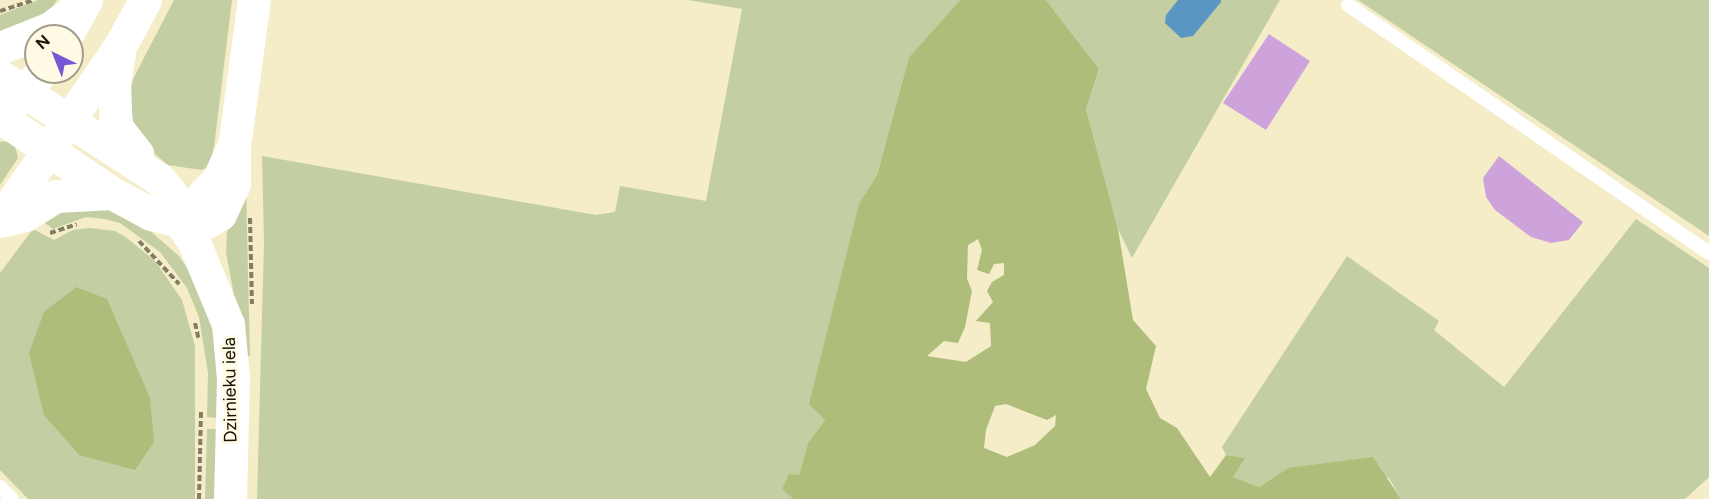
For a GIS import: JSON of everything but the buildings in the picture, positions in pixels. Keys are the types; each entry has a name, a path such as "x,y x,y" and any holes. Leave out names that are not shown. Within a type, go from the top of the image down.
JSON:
{"street":[{"path":"0,221 120,46 145,0"},
{"path":"22,80 0,119 112,193 151,214 179,221 219,178 234,147 254,0"},
{"path":"73,24 85,2"},
{"path":"0,48 50,28 85,2"},
{"path":"120,46 114,81 115,115 123,138 136,154 138,166"},
{"name":"Dzirnieku iela","path":"22,80 68,122 160,180 172,195 179,221 193,240 228,324 217,423 230,499"},
{"path":"0,221 25,215 56,196 112,193"}],"lane":[{"path":"1348,5 1709,253"},
{"path":"0,487 12,499"}],"path":[{"path":"0,11 33,0"},
{"path":"249,207 252,315"},
{"path":"46,231 53,234 80,223"},
{"path":"130,233 162,262 185,293"},
{"path":"192,312 200,346"},
{"path":"199,499 217,423 202,402"}],"green space":[{"path":"38,0 57,0 51,9 0,40 0,15"},
{"path":"174,0 232,0 214,147 209,167 201,170 168,165 144,145 133,133 126,105 134,77"},
{"path":"688,0 960,0 909,57 877,175 859,205 825,420 808,443 799,475 782,489 793,499 257,499 264,242 262,156 596,215 615,212 620,186 706,201 742,9"},
{"path":"960,0 1046,0 1099,69 1086,109 1118,229 1133,320 1156,346 1146,389 1160,418 1177,428 1210,477 1226,455 1245,458 1233,477 1259,487 1288,468 1373,457 1401,499 793,499 782,489 789,474 799,475 808,443 825,420 809,404 859,204 877,175 909,57","holes":["978,239 982,250 977,270 989,274 994,264 1004,263 1004,275 992,282 987,291 993,302 976,321 990,323 991,346 966,362 927,356 944,341 958,343 965,327 972,291 967,279 968,245","1006,404 1047,420 1056,415 1055,426 1035,445 1007,457 984,448 986,430 995,406"]},
{"path":"1046,0 1280,0 1132,258 1118,229 1086,109 1099,69"},
{"path":"1358,0 1709,0 1709,236 1654,199"},
{"path":"9,141 15,146 18,158 0,185 0,142"},
{"path":"246,185 250,356 245,355 226,252 227,232"},
{"path":"91,203 142,224 179,256 191,274 211,319 216,347 218,418 207,417 208,373 199,317 187,288 160,252 120,223 86,217 53,229 42,221 50,213"},
{"path":"1636,219 1709,268 1709,477 1685,499 1401,499 1389,478 1288,468 1259,487 1233,477 1244,458 1226,455 1222,447 1347,256 1439,321 1434,330 1504,387"},
{"path":"90,228 115,231 127,238 155,261 182,300 195,346 195,499 28,499 0,470 0,273 33,229 54,240 73,230"},
{"path":"76,287 107,299 150,398 154,442 135,470 79,455 44,415 29,353 44,312"},
{"path":"207,429 219,429 216,499 205,499"}],"water":[{"path":"1178,0 1221,0 1221,2 1193,36 1181,38 1165,23 1166,15"}]}
